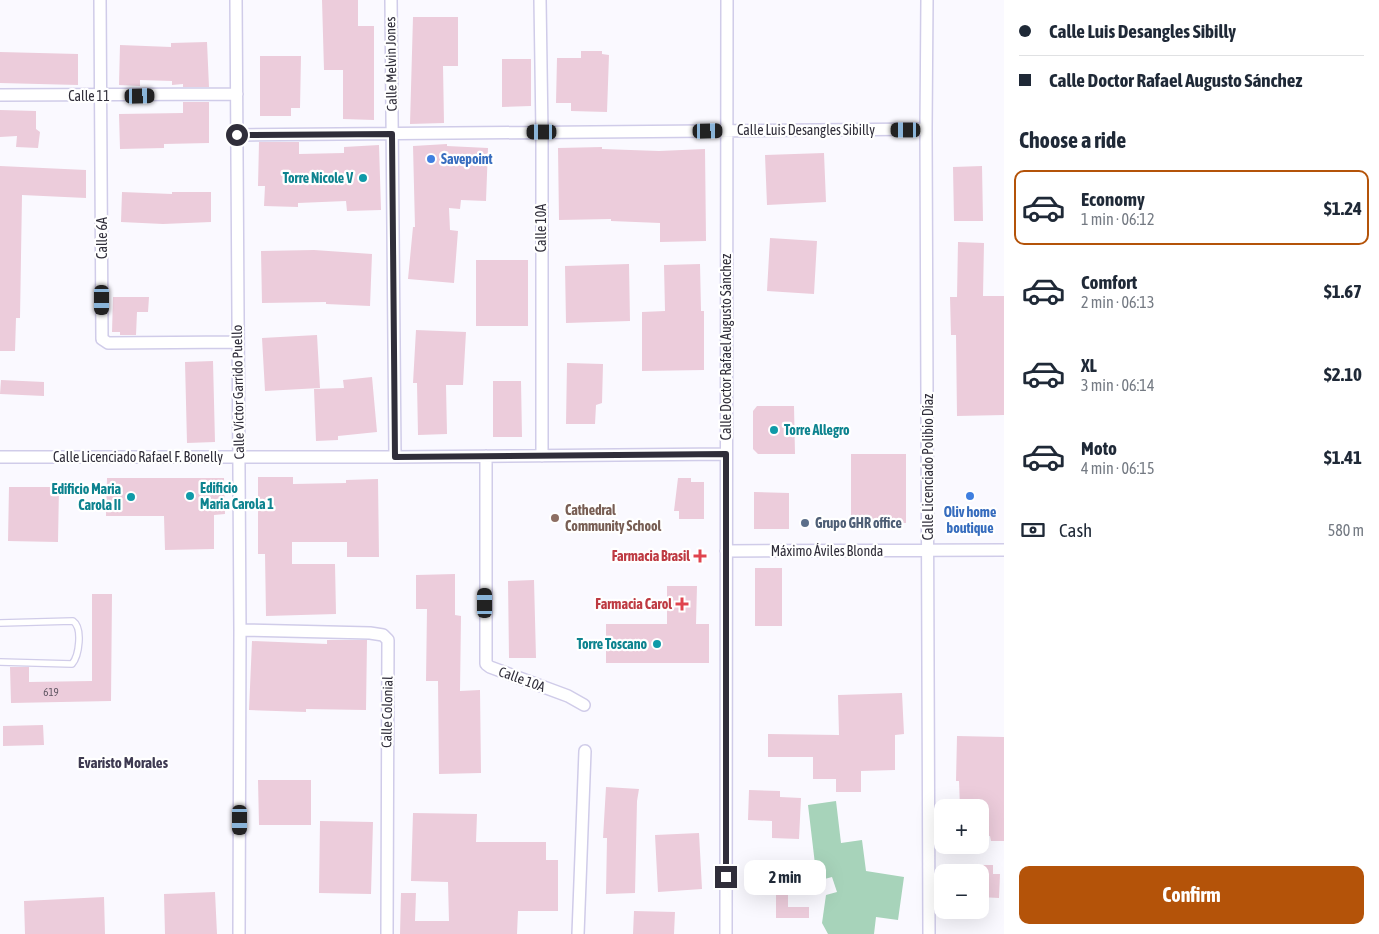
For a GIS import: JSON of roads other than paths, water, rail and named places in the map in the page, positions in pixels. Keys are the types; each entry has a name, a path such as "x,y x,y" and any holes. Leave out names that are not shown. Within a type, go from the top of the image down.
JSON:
{"street":[{"name":"Calle 6A","path":"100,0 102,339 108,343 238,342"},
{"name":"Calle Víctor Garrido Puello","path":"236,0 240,630 239,934"},
{"name":"Calle Melvin Jones","path":"391,0 395,457"},
{"name":"Calle 10A","path":"540,0 542,456"},
{"name":"Calle Doctor Rafael Augusto Sánchez","path":"726,934 727,0"},
{"name":"Calle Licenciado Polibio Díaz","path":"927,0 929,934"},
{"name":"Calle 11","path":"0,95 237,94"},
{"name":"Calle Luis Desangles Sibilly","path":"237,135 926,129"},
{"name":"Calle Licenciado Rafael F. Bonelly","path":"0,457 395,457 726,454"},
{"name":"Calle 10A","path":"486,456 486,664 568,696 584,705"},
{"name":"Máximo Áviles Blonda","path":"726,551 1004,550"},
{"name":"Calle Colonial","path":"240,630 370,633 385,636 388,640 386,934"},
{"path":"578,934 585,751"}],"lane":[{"path":"0,623 73,622 78,628 75,660 72,664 0,662"}],"place":[{"name":"Savepoint","path":"431,159"},
{"name":"Torre Nicole V","path":"363,178"},
{"name":"Torre Allegro","path":"774,430"},
{"name":"Edificio Maria Carola 1","path":"190,496"},
{"name":"Oliv home boutique","path":"970,496"},
{"name":"Edificio Maria Carola II","path":"131,497"},
{"name":"Cathedral Community School","path":"555,518"},
{"name":"Grupo GHR office","path":"805,523"},
{"name":"Farmacia Brasil","path":"700,556"},
{"name":"Farmacia Carol","path":"682,604"},
{"name":"Torre Toscano","path":"657,644"}],"district":[{"name":"Evaristo Morales","path":"123,762"}]}
